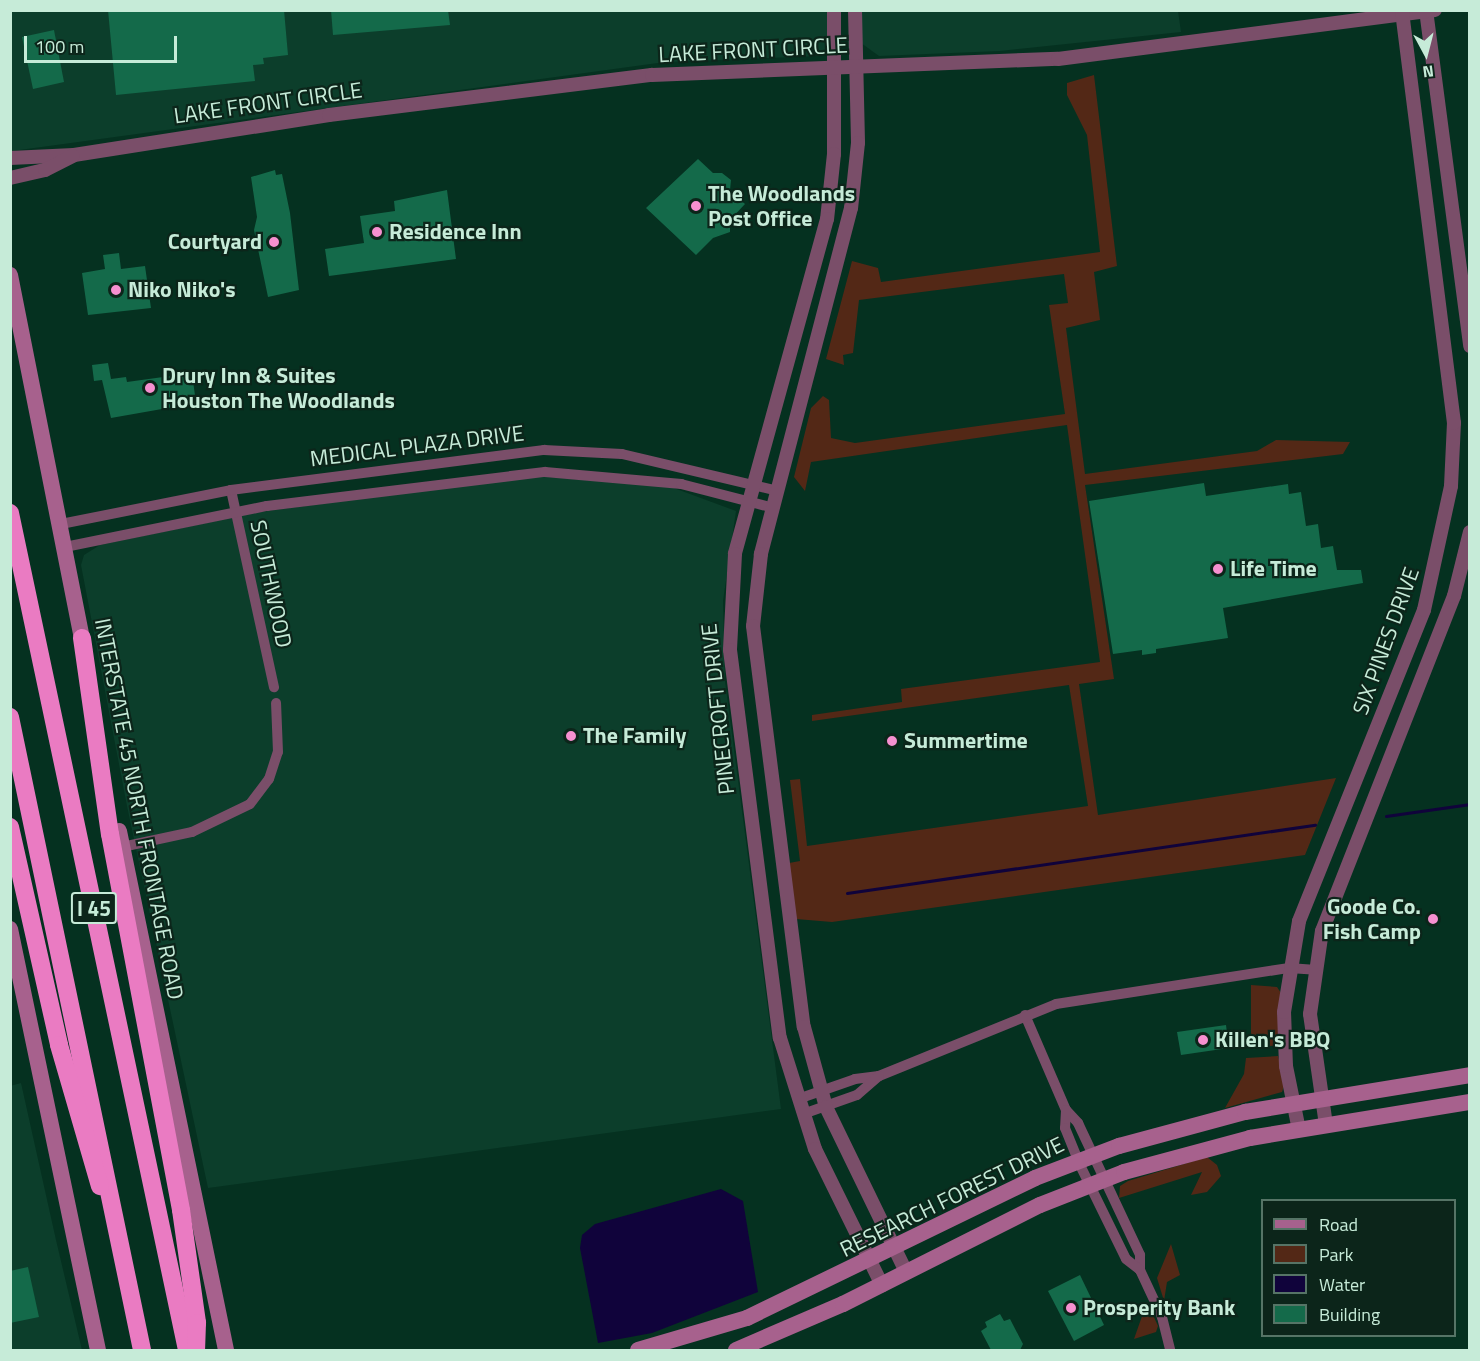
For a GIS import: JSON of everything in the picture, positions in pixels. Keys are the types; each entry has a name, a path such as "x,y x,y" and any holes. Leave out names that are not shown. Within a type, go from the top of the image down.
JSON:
{"highway":[{"name":"I 45","path":"10,513 187,1350"},
{"path":"82,638 110,834 191,1275 196,1350"},
{"name":"I 45","path":"10,717 142,1350"},
{"path":"10,827 89,1162 116,1224"}],"main road":[{"name":"INTERSTATE 45 NORTH FRONTAGE ROAD","path":"10,275 61,524 122,847 226,1350"},
{"path":"11,934 98,1350"},
{"name":"RESEARCH FOREST DRIVE","path":"638,1350 747,1318 1085,1158 1190,1125 1293,1102 1470,1075"},
{"name":"RESEARCH FOREST DRIVE","path":"736,1350 882,1285 1097,1182 1209,1148 1326,1125 1470,1102"}],"street":[{"name":"PINECROFT DRIVE","path":"834,10 835,67 827,219 758,484 732,573 731,670 780,1038 815,1149 882,1285"},
{"name":"PINECROFT DRIVE","path":"855,10 858,143 851,208 778,491 755,591 756,664 804,1028 826,1107 897,1246 906,1272"},
{"name":"LAKE FRONT CIRCLE","path":"10,158 74,155 329,115 626,78 835,67 1058,59 1402,12 1429,11"},
{"path":"1429,11 1470,346"},
{"name":"SIX PINES DRIVE","path":"1299,1130 1293,1102 1285,1030 1289,968 1312,882 1424,610 1447,519 1454,423 1402,12"},
{"name":"LAKE FRONT CIRCLE","path":"10,178 45,170 74,155"},
{"name":"MEDICAL PLAZA DRIVE","path":"61,524 231,490 544,450 622,454 758,484 778,491"},
{"name":"MEDICAL PLAZA DRIVE","path":"65,547 235,511 545,472 681,484 774,508"},
{"name":"SOUTHWOOD","path":"231,490 274,687"},
{"name":"SIX PINES DRIVE","path":"1326,1125 1320,1099 1310,1014 1322,931 1446,617 1470,532"},
{"path":"1424,610 1446,617"},
{"path":"122,847 192,832 250,804 269,779 278,752 276,703"},
{"path":"1362,761 1384,772"},
{"path":"798,1098 879,1076 1025,1014 1088,997 1289,968 1316,970"},
{"path":"1025,1014 1066,1110 1078,1123 1085,1158 1097,1182 1126,1259 1140,1270"},
{"path":"803,1114 857,1095 879,1076"},
{"path":"1066,1110 1065,1128 1085,1158 1140,1255 1140,1270 1162,1317 1170,1350"}],"shaded area":[{"path":"11,11 827,11 829,45 821,56 665,62 12,151"},
{"path":"861,11 1178,11 1181,32 1000,51 879,56 861,43"},
{"path":"535,476 671,487 736,511 723,601 725,681 781,1109 208,1188 127,806 81,565 84,555 100,545 260,512"},
{"path":"21,1083 82,1350 11,1350 10,1086"}],"green space":[{"path":"1094,75 1117,266 1094,272 1100,320 1066,328 1085,474 1257,451 1276,440 1350,442 1343,454 1085,485 1114,679 1079,684 1098,815 1336,778 1305,855 832,922 796,919 789,863 800,861 790,780 800,779 807,846 1088,806 1069,685 812,721 812,715 902,702 901,689 1100,662 1067,425 811,462 805,491 794,477 811,408 823,396 829,400 831,438 855,443 1065,414 1049,305 1068,303 1064,274 859,300 853,353 843,355 844,365 826,359 852,261 878,268 881,282 1100,252 1087,135 1067,95 1067,83"},
{"path":"1251,985 1277,987 1281,993 1278,1044 1274,1046 1251,1045"},
{"path":"1278,1056 1285,1083 1282,1092 1225,1108 1244,1074 1246,1058"},
{"path":"1207,1157 1217,1165 1221,1176 1207,1192 1191,1195 1202,1172 1119,1198 1120,1186 1128,1181"},
{"path":"1171,1244 1180,1275 1167,1282 1164,1301 1157,1278"},
{"path":"1147,1302 1158,1326 1156,1332 1134,1339"}],"water":[{"path":"721,1189 743,1201 758,1292 652,1333 598,1343 580,1248 582,1235 595,1224"}],"building":[{"path":"108,10 284,10 288,55 263,58 264,64 253,65 255,81 116,95"},
{"path":"331,10 448,10 450,25 333,35"},
{"path":"54,30 64,82 33,89 22,37"},
{"name":"The Woodlands Post Office","path":"698,159 713,173 722,173 731,180 730,190 745,204 730,220 730,232 713,238 696,255 646,208"},
{"name":"Courtyard","path":"275,170 276,175 282,174 290,213 299,290 268,297 254,230 257,217 251,177"},
{"name":"Residence Inn","path":"447,190 456,259 329,276 325,249 364,243 360,216 395,211 394,201"},
{"name":"Niko Niko's","path":"119,253 121,269 145,266 151,308 88,315 82,273 105,269 103,255"},
{"name":"Drury Inn & Suites Houston The Woodlands","path":"108,363 111,379 126,377 127,382 192,373 196,403 111,418 102,380 94,381 92,365"},
{"name":"Life Time","path":"1204,483 1206,496 1288,484 1289,494 1301,492 1306,526 1318,524 1321,548 1333,546 1337,570 1361,570 1363,583 1223,608 1228,638 1156,649 1156,653 1142,655 1142,650 1113,654 1089,501"},
{"name":"Killen's BBQ","path":"1226,1025 1229,1048 1181,1055 1177,1032"},
{"path":"28,1267 39,1317 10,1323 10,1271"},
{"name":"Prosperity Bank","path":"1080,1275 1104,1325 1074,1341 1048,1291"},
{"path":"1000,1314 1004,1321 1010,1319 1023,1344 1020,1350 991,1350 981,1331 987,1327 985,1322"}],"waterway":[{"path":"1386,816 1470,804"},
{"path":"847,893 1315,825"}],"place":[{"name":"The Woodlands Post Office","path":"696,206"},
{"name":"Residence Inn","path":"377,232"},
{"name":"Courtyard","path":"274,242"},
{"name":"Niko Niko's","path":"116,290"},
{"name":"Drury Inn & Suites Houston The Woodlands","path":"150,388"},
{"name":"Life Time","path":"1218,569"},
{"name":"The Family","path":"571,736"},
{"name":"Summertime","path":"892,741"},
{"name":"Goode Co. Fish Camp","path":"1433,919"},
{"name":"Killen's BBQ","path":"1203,1040"},
{"name":"Prosperity Bank","path":"1071,1308"}]}
